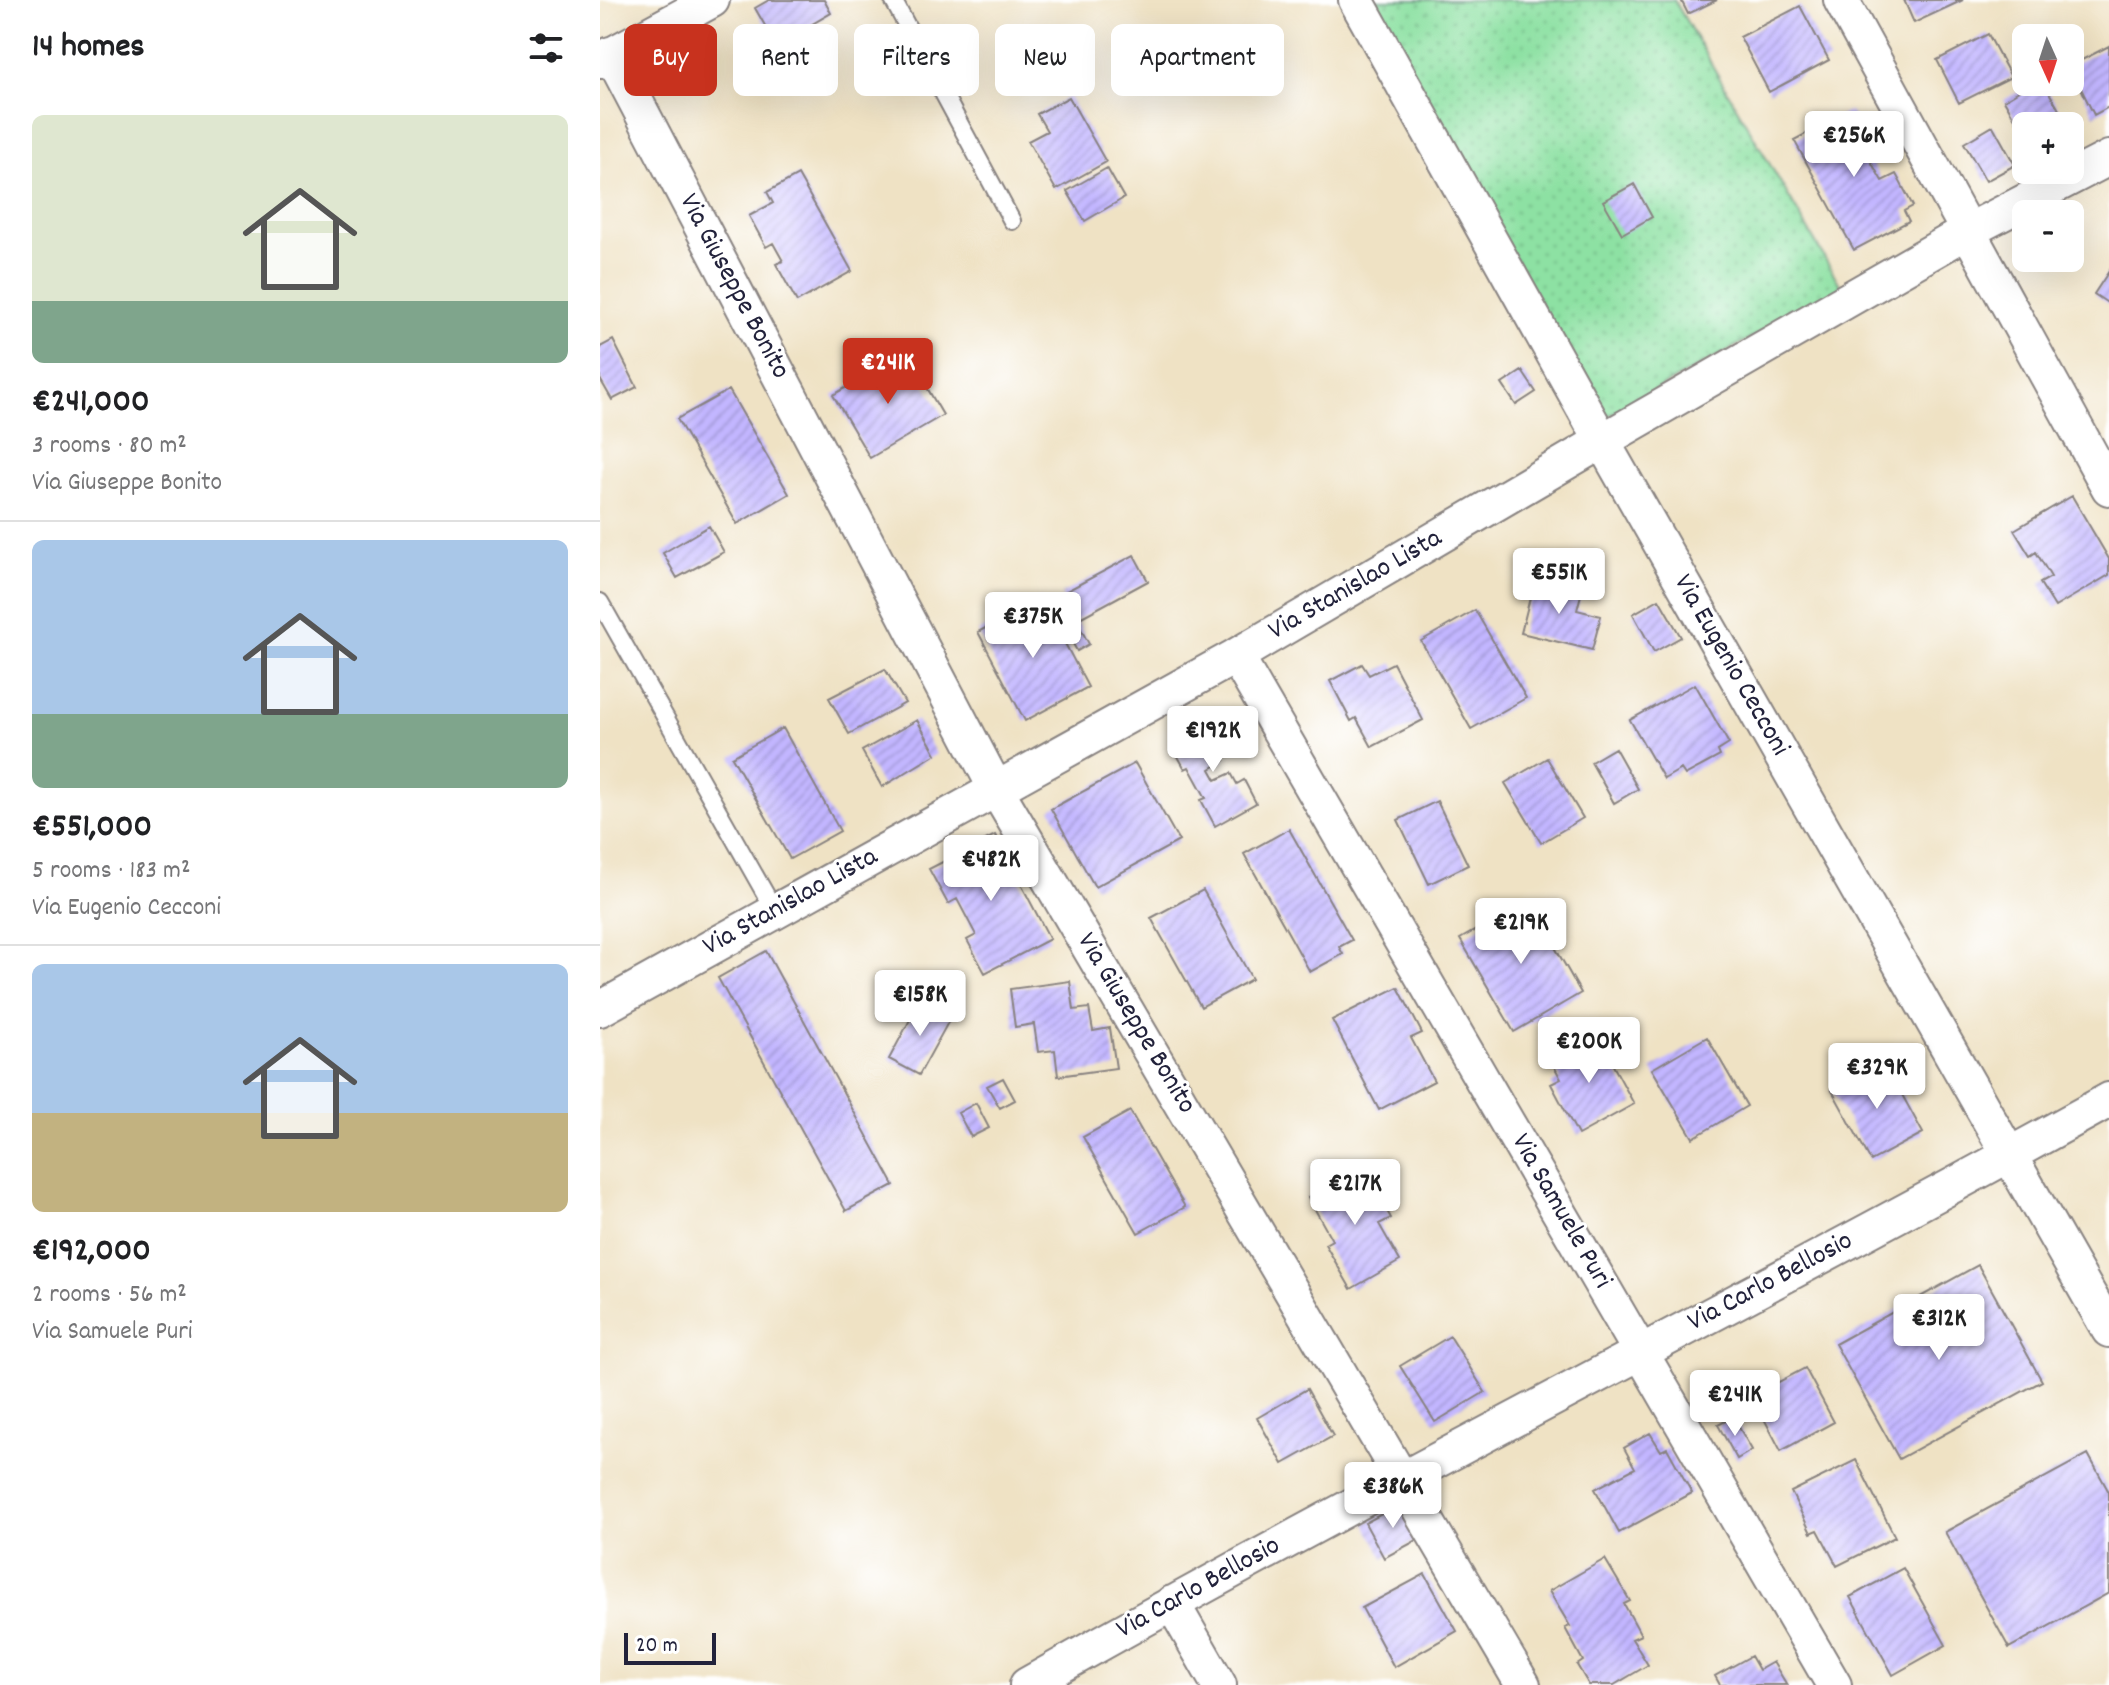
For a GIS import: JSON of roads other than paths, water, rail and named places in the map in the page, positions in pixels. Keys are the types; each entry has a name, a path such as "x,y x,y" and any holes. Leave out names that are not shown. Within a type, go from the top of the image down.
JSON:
{"street":[{"path":"606,58 712,0"},
{"name":"Via Eugenio Cecconi","path":"1356,0 1602,441 2109,1330"},
{"path":"1841,0 2109,488"},
{"name":"Via Giuseppe Bonito","path":"606,58 996,789 1523,1685"},
{"name":"Via Stanislao Lista","path":"600,1009 1236,656 1968,231 2109,158"},
{"name":"Via Samuele Puri","path":"1236,656 1834,1685"},
{"name":"Via Carlo Bellosio","path":"1027,1685 1402,1477 1642,1352 2109,1100"},
{"path":"1172,1603 1219,1685"}],"lane":[{"path":"893,0 1012,221"},
{"path":"600,602 775,911"}]}
